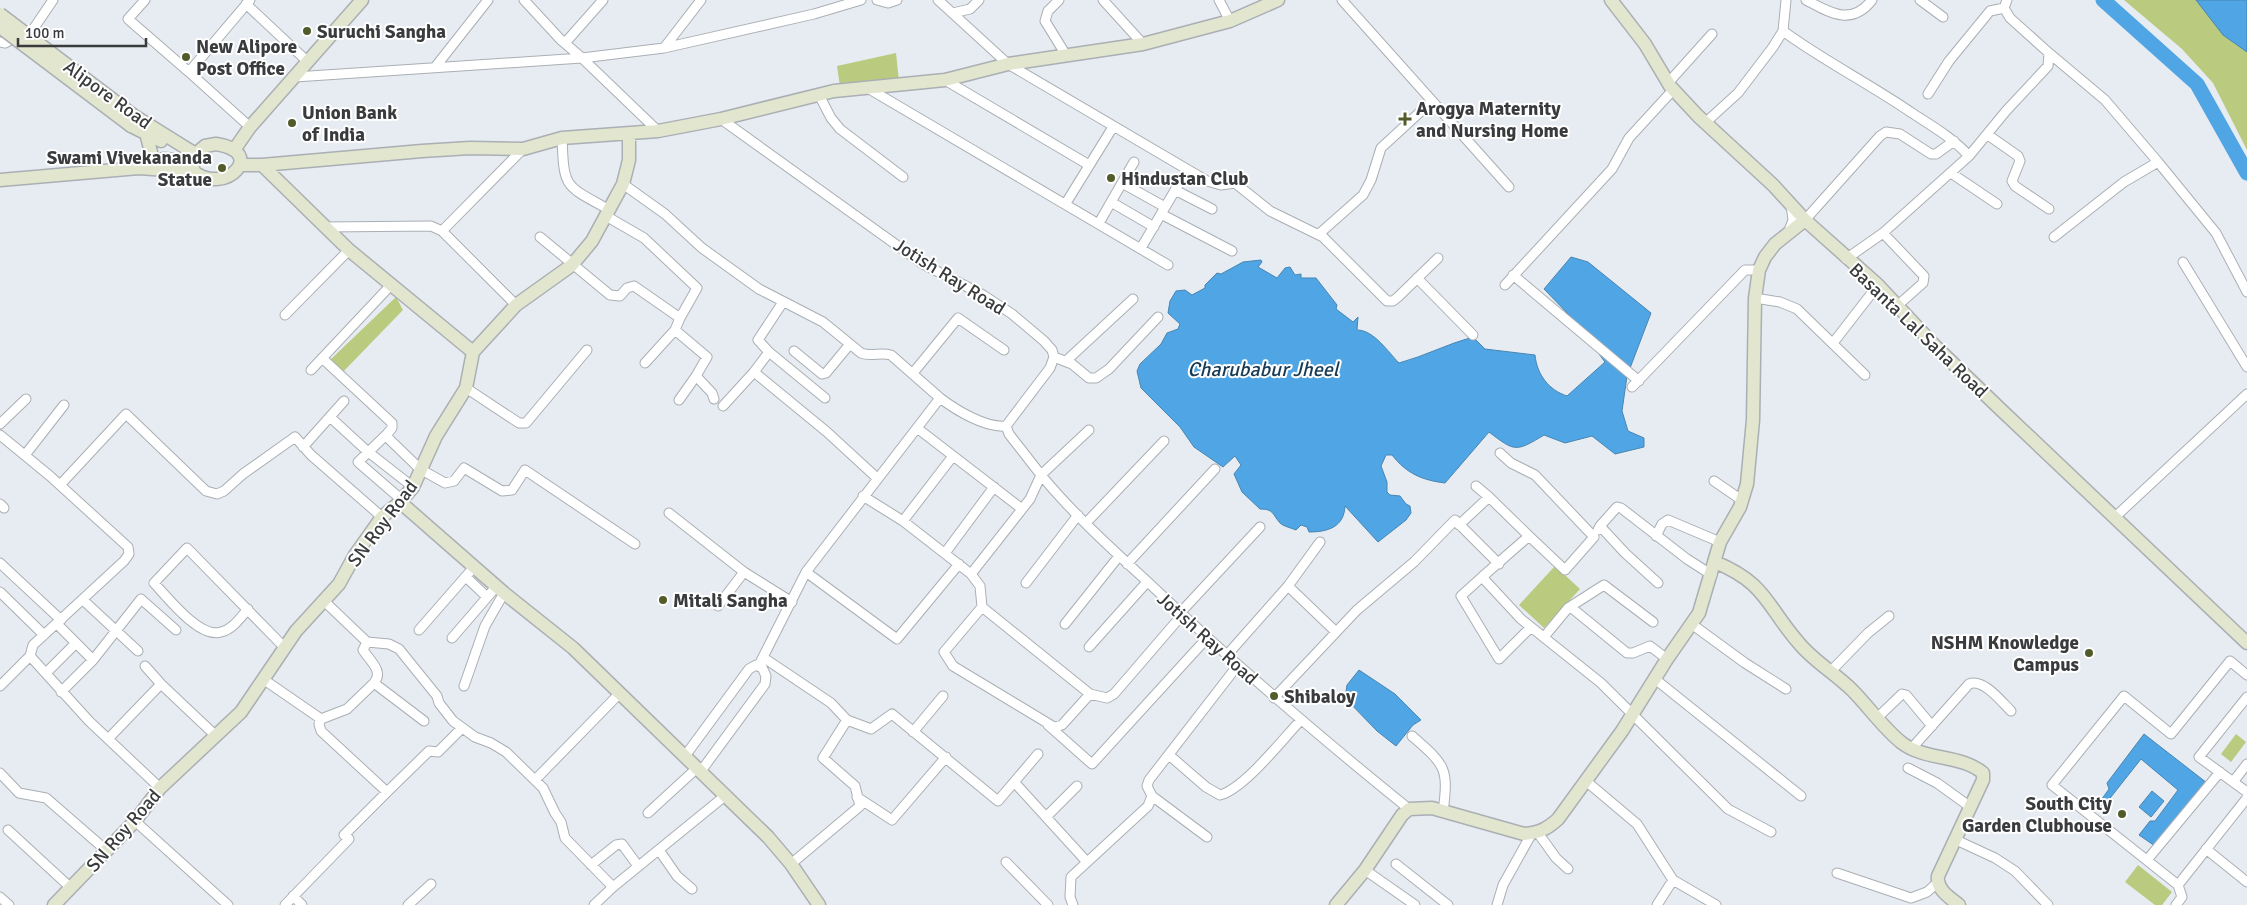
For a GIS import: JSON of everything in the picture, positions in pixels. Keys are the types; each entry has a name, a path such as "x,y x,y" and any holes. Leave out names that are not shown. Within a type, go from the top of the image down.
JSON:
{"street":[{"path":"0,42 5,43 34,28 53,0"},
{"path":"145,0 128,20 250,127"},
{"path":"436,66 488,0"},
{"path":"524,0 565,43 658,131"},
{"path":"565,43 603,0"},
{"path":"664,48 701,0"},
{"path":"295,77 436,66 582,58 664,48 814,14 861,0"},
{"path":"877,0 888,3 898,0"},
{"path":"938,0 1008,64 1187,170 1216,184 1235,183 1270,211 1318,234 1334,245 1387,301 1393,301 1438,258"},
{"path":"953,13 970,9 979,0"},
{"path":"1058,0 1048,11 1045,20 1066,55"},
{"path":"1103,0 1143,44"},
{"path":"1219,0 1230,21"},
{"path":"241,165 262,166 461,149 524,149 562,138 658,131 721,119 819,95 866,87 945,80 1008,64 1143,44 1230,21 1278,0"},
{"path":"1342,0 1509,188"},
{"name":"Basanta Lal Saha Road","path":"1610,0 1645,44 1671,86 1705,123 1791,204 1805,220 1878,285 1935,346 2247,643"},
{"path":"1705,123 1738,93 1782,31 1786,0"},
{"path":"1806,0 1837,16 1844,16 1862,10 1872,0"},
{"path":"1920,0 1943,17"},
{"path":"234,150 250,127 359,1"},
{"path":"189,72 248,2 308,62"},
{"path":"1928,94 1949,61 1990,11 2006,4 2010,18 2106,100 2158,162 2216,233 2247,292"},
{"name":"Alipore Road","path":"0,14 146,133 192,161"},
{"name":"Alipore Road","path":"0,27 132,121 192,161"},
{"path":"1782,31 1824,59 1881,91 1954,141 1970,156"},
{"path":"1505,286 1612,169 1629,138 1712,34"},
{"path":"1846,258 1883,233 1970,156 2006,111 2048,66 2049,53"},
{"path":"945,80 1089,165"},
{"path":"866,87 1066,203 1168,265"},
{"path":"819,95 834,124 903,178"},
{"path":"1318,234 1363,195 1371,180 1381,148 1431,102"},
{"name":"Jotish Ray Road","path":"721,119 923,264 983,295 1012,314 1044,341 1052,350 1054,357"},
{"path":"1066,203 1113,127"},
{"path":"1340,904 1366,870 1402,815 1409,809 1420,807 1443,812 1524,834 1535,833 1558,819 1634,714 1666,659 1693,625 1699,614 1720,542 1743,501 1748,475 1752,420 1755,298 1759,270 1765,257 1775,244 1805,220 1880,136 1886,132 1900,134 1932,154 1936,154 1954,141"},
{"path":"144,166 150,148 146,133"},
{"path":"262,166 349,250 473,352 516,305 572,265 592,241 624,184 629,160 629,134"},
{"path":"1988,135 2018,156 2020,161 2012,181 2016,186 2049,209"},
{"path":"562,138 566,183 574,191 644,238 697,288 675,330 645,363"},
{"path":"216,144 234,150 242,160 238,171 226,178 213,179 200,176 192,161 204,146 216,144"},
{"path":"442,232 524,149"},
{"path":"0,180 144,166 163,159 192,161"},
{"path":"1099,223 1134,162"},
{"path":"2054,237 2124,182 2158,162"},
{"path":"1141,248 1187,170"},
{"path":"1951,173 1997,204"},
{"path":"1122,183 1232,251"},
{"path":"624,184 665,214 702,248 758,288 822,322 868,356 883,353 891,356 955,409 982,420 1006,426 1050,368 1054,357 1066,361 1089,378 1096,378 1109,369 1158,317"},
{"path":"1175,190 1212,209"},
{"path":"1111,202 1154,227"},
{"path":"1784,238 1793,220 1791,204"},
{"path":"324,227 424,224 442,232 516,305"},
{"path":"1883,233 1924,276 1922,283 1898,306"},
{"path":"540,237 610,295 620,296 627,288 634,286 680,318"},
{"path":"284,315 349,250"},
{"path":"2184,262 2247,367"},
{"path":"1513,276 1636,384 1745,270 1759,270"},
{"path":"1418,278 1473,335"},
{"path":"310,370 391,285"},
{"path":"1833,343 1878,285"},
{"path":"1755,298 1780,302 1798,309 1866,375"},
{"path":"1066,361 1133,299"},
{"path":"783,302 758,340 769,352 825,398"},
{"path":"913,373 958,318 1004,350"},
{"path":"675,330 707,357 679,400"},
{"path":"794,351 822,374 826,373 850,344"},
{"path":"466,388 519,423 526,423 587,350"},
{"name":"SN Roy Road","path":"54,905 135,821 160,788 241,712 284,647 339,584 355,555 382,517 402,501 413,487 436,436 466,388 473,352"},
{"path":"723,406 754,372 769,352"},
{"path":"322,358 392,423 392,428 367,451 358,462 359,465 402,501 500,590 572,648 620,693 726,795 791,864 819,905"},
{"path":"754,372 827,432 876,478"},
{"path":"696,376 712,393 714,399"},
{"path":"2114,518 2247,394"},
{"path":"760,667 806,572 876,478 940,398"},
{"path":"0,424 26,399"},
{"path":"303,447 344,401"},
{"path":"25,455 64,405"},
{"path":"60,485 126,414 206,491 217,494 295,437 303,447 382,517"},
{"path":"330,418 367,451 413,487"},
{"name":"Jotish Ray Road","path":"1006,426 1009,434 1041,474 1078,515 1127,564 1300,721 1409,809"},
{"path":"917,428 1022,509"},
{"path":"971,574 1035,491 1041,474 1089,430"},
{"path":"387,434 390,440 420,469 445,484 454,481 464,468 502,491 512,490 525,470 635,544"},
{"path":"0,435 60,485 128,547 129,554 83,600 33,645 30,656 0,686"},
{"path":"1086,523 1164,441"},
{"path":"1500,453 1511,463 1535,475 1594,537"},
{"path":"903,521 953,456"},
{"path":"1127,564 1214,469"},
{"path":"1714,481 1743,501"},
{"path":"1476,486 1565,570 1617,507 1621,508 1656,536 1713,568 1739,574 1758,588 1796,641 1860,698 1876,718 1901,742 1931,756 1972,766 1983,773 1983,780 1954,839 1937,883 1926,892 1911,898 1837,873"},
{"path":"945,553 994,487"},
{"path":"863,496 903,521 971,574 980,586 982,607 1090,694 1106,698 1114,694 1181,614 1260,526"},
{"path":"1459,524 1488,497"},
{"path":"669,513 744,572 792,602"},
{"path":"1026,583 1078,515"},
{"path":"1274,698 1357,610 1414,562 1455,520 1499,564"},
{"path":"1656,536 1662,524 1668,520 1720,542"},
{"path":"1600,526 1625,554 1658,583"},
{"path":"1529,536 1461,596 1499,659 1531,626"},
{"path":"1227,655 1288,586 1320,542"},
{"path":"248,610 231,628 221,633 210,633 193,623 154,584 187,548 248,610 284,647"},
{"path":"1066,624 1119,556"},
{"path":"0,563 59,622 92,660"},
{"path":"806,572 897,639 959,564"},
{"path":"419,630 474,567"},
{"path":"718,606 744,572"},
{"path":"466,577 487,596"},
{"path":"1482,577 1521,619 1601,684 1634,714 1728,809 1771,832"},
{"path":"1089,647 1147,582"},
{"path":"1544,637 1568,608 1604,585 1653,622"},
{"path":"1288,586 1336,632"},
{"path":"452,638 487,596 500,590"},
{"path":"464,686 484,626 500,590"},
{"path":"0,592 44,635"},
{"path":"61,692 92,660 141,599 176,630"},
{"path":"83,600 114,631 138,651"},
{"path":"324,600 367,642 389,644 399,649 437,696 439,703 449,716 475,737 499,747 535,780 547,793 554,813 561,822 565,838 613,887"},
{"path":"982,607 948,644 944,652 952,666 1047,725 1092,764 1207,638"},
{"path":"1568,608 1573,609 1627,653 1633,654 1650,646 1666,659"},
{"path":"1831,671 1868,633 1889,616"},
{"path":"1693,625 1745,663 1786,689"},
{"path":"367,642 363,650 378,672 378,678 347,709 322,719 318,724 321,731 387,792"},
{"path":"46,673 76,643"},
{"path":"30,656 61,692 160,788"},
{"path":"764,658 831,703 847,720 871,729 892,714 998,801 1038,754"},
{"path":"2176,905 2182,898 2178,885 2052,784 2124,696 2171,734 2230,660 2247,675"},
{"path":"648,813 699,769 764,684 766,676 760,667 756,665 749,668 685,756"},
{"path":"1207,836 1152,796 1147,786 1149,780 1238,665"},
{"path":"145,666 161,684 216,736"},
{"path":"263,679 322,719"},
{"path":"1654,679 1801,796"},
{"path":"1912,748 1969,684 1973,682 1984,687 2010,711"},
{"path":"374,683 424,721"},
{"path":"108,739 161,684"},
{"path":"535,780 620,693"},
{"path":"1047,725 1059,727 1062,725 1090,694"},
{"path":"1876,718 1902,694 1906,696 1932,726"},
{"path":"913,732 943,696"},
{"path":"2247,697 2200,757 2247,792"},
{"path":"791,864 860,806 854,786 822,758 847,720"},
{"path":"1169,755 1206,786 1220,795 1242,781 1300,721"},
{"path":"285,905 349,839 344,835 387,792 429,751 438,752 462,728"},
{"path":"1412,736 1435,757 1445,772 1446,791 1443,812"},
{"path":"857,797 892,820 946,757"},
{"path":"2233,782 2247,764"},
{"path":"1908,768 1937,784 1969,806"},
{"path":"2147,860 2220,772"},
{"path":"0,773 19,793 46,798 107,851"},
{"path":"1586,781 1636,824 1673,880 1716,905"},
{"path":"1015,783 1087,862"},
{"path":"1047,816 1077,786"},
{"path":"594,905 638,866 726,795"},
{"path":"1073,905 1070,897 1071,877 1148,806 1152,796"},
{"path":"2178,885 2247,798"},
{"path":"135,821 228,905"},
{"path":"8,830 71,888"},
{"path":"1535,833 1568,869"},
{"path":"1497,905 1503,885 1535,833"},
{"path":"1954,839 1995,858 2014,871 2048,905"},
{"path":"591,865 616,845 622,844 638,866"},
{"path":"659,850 677,876 692,890"},
{"path":"2206,850 2247,882"},
{"path":"1006,862 1048,905"},
{"path":"1396,864 1448,905"},
{"path":"1366,870 1415,905"},
{"path":"1657,905 1673,880"},
{"path":"1937,883 1959,905"},
{"path":"408,905 431,884"},
{"path":"293,896 302,905"},
{"path":"0,897 9,905"}],"green space":[{"path":"2124,0 2247,0 2247,150 2213,83 2182,49"},
{"path":"896,53 899,81 841,93 837,66"},
{"path":"396,297 403,310 341,374 329,361"},
{"path":"1555,566 1580,589 1544,628 1519,605"},
{"path":"2236,734 2246,742 2231,762 2221,754"},
{"path":"2138,865 2172,892 2162,905 2155,905 2125,882"}],"water":[{"path":"2196,0 2247,0 2247,52 2223,35"},
{"name":"Charubabur Jheel","path":"1571,257 1588,262 1651,313 1627,376 1622,411 1628,431 1644,438 1644,447 1615,454 1592,436 1565,443 1544,435 1527,445 1516,447 1510,446 1489,432 1445,483 1415,475 1403,467 1392,455 1386,455 1381,466 1387,482 1387,492 1390,495 1400,496 1410,506 1411,513 1406,520 1378,542 1345,506 1342,519 1334,527 1322,531 1309,532 1307,527 1301,525 1296,530 1281,524 1270,511 1260,509 1242,492 1234,474 1241,465 1235,456 1223,467 1194,447 1180,427 1141,388 1137,371 1140,364 1161,344 1167,333 1178,329 1180,324 1168,313 1170,301 1176,291 1185,290 1192,295 1205,288 1205,285 1217,273 1221,274 1243,262 1261,260 1262,262 1258,267 1277,278 1285,268 1290,267 1295,275 1301,274 1301,278 1316,278 1337,305 1336,309 1353,322 1358,317 1357,330 1363,331 1375,338 1399,363 1473,337 1485,349 1535,355 1538,369 1545,381 1549,386 1567,396 1605,362 1573,319 1544,289"},
{"path":"1359,670 1395,694 1421,720 1413,725 1396,746 1377,731 1345,698 1347,685"},
{"path":"2144,734 2207,783 2155,846 2139,835 2150,821 2155,821 2178,790 2141,759 2103,807 2099,803 2109,789 2107,783"},
{"path":"2152,791 2164,801 2151,817 2139,807"}],"waterway":[{"path":"2103,0 2197,84 2247,173"}],"place":[{"name":"Suruchi Sangha","path":"307,31"},
{"name":"New Alipore Post Office","path":"186,57"},
{"name":"Arogya Maternity and Nursing Home","path":"1405,119"},
{"name":"Union Bank of India","path":"292,123"},
{"name":"Swami Vivekananda Statue","path":"222,168"},
{"name":"Hindustan Club","path":"1111,178"},
{"name":"Mitali Sangha","path":"663,600"},
{"name":"NSHM Knowledge Campus","path":"2089,653"},
{"name":"Shibaloy","path":"1274,696"},
{"name":"South City Garden Clubhouse","path":"2122,814"}]}
